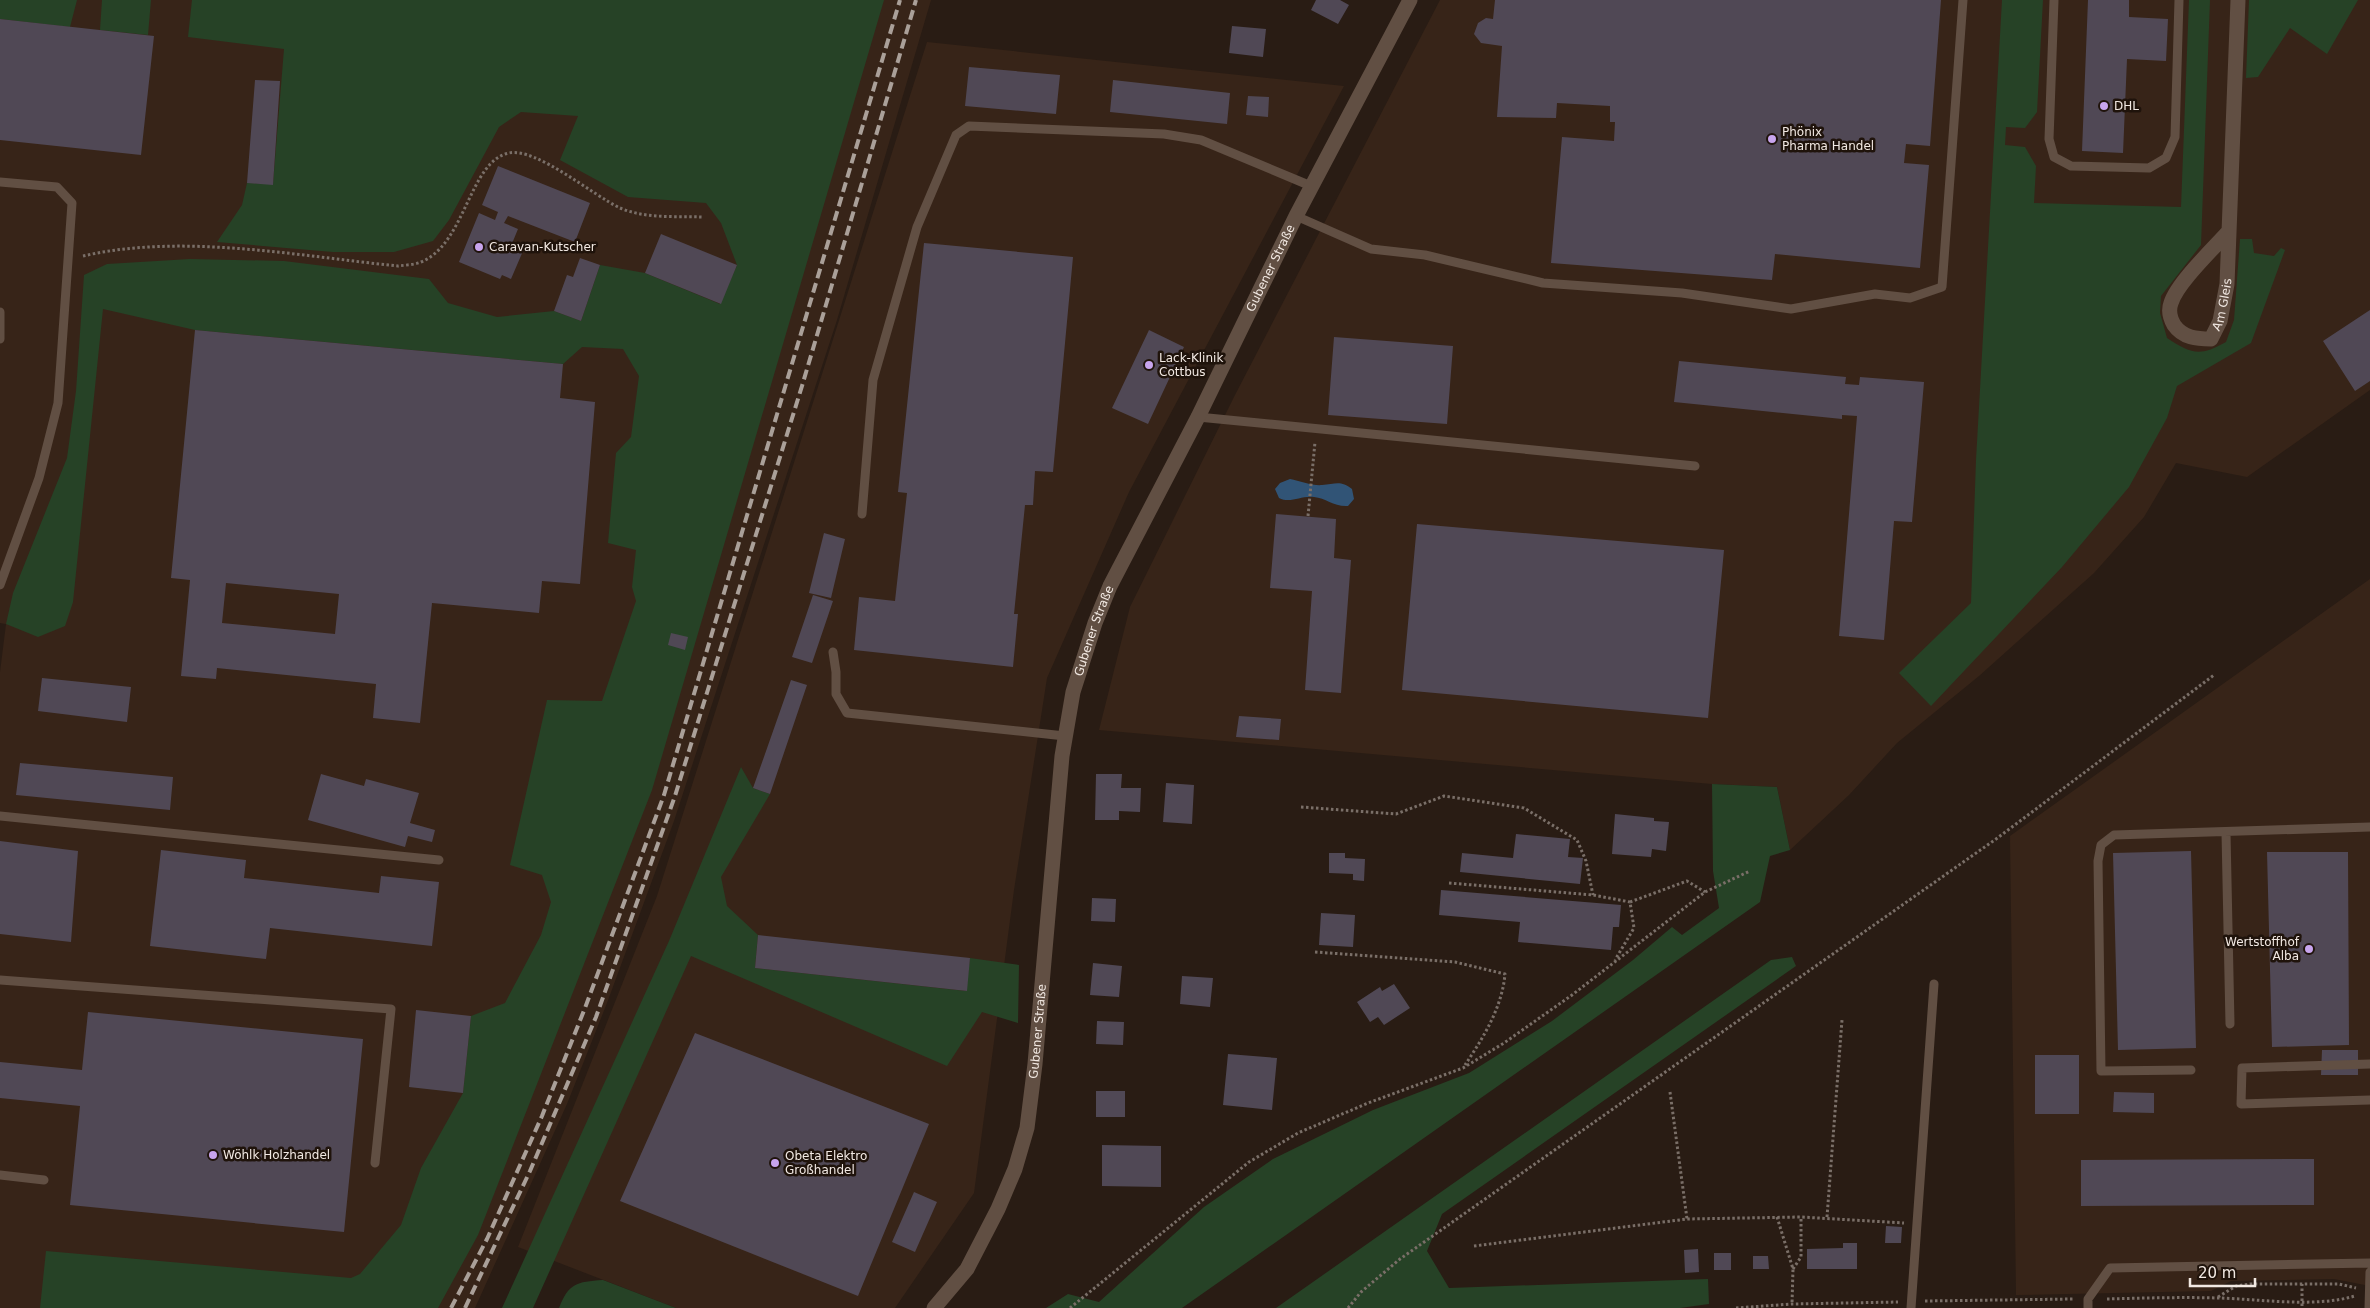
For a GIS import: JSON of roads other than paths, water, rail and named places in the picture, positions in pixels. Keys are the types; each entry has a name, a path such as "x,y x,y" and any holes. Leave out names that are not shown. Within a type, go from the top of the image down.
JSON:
{"street":[{"name":"Gubener Straße","path":"934,1308 967,1269 998,1209 1015,1169 1027,1128 1065,736 1073,692 1095,623 1110,586 1198,417 1296,216 1410,0"},
{"name":"Am Gleis","path":"2229,231 2179,288 2170,303 2170,318 2177,330 2193,339 2211,338 2220,322 2227,284 2238,0"}],"lane":[{"path":"1296,216 1372,249 1425,255 1543,283 1682,293 1791,310 1875,294 1910,298 1942,287 1963,0"},
{"path":"2054,0 2049,139 2054,157 2070,166 2149,168 2166,158 2175,137 2179,0"},
{"path":"862,514 872,380 917,227 956,135 969,126 1164,134 1201,140 1312,186"},
{"path":"0,182 57,187 72,203 58,403 39,478 0,585"},
{"path":"0,312 0,339"},
{"path":"1198,417 1695,466"},
{"path":"833,652 836,672 836,694 847,713 1065,736"},
{"path":"0,816 439,860"},
{"path":"2191,1070 2100,1071 2099,852 2101,845 2114,835 2370,827"},
{"path":"2226,833 2230,1024"},
{"path":"0,980 391,1008 374,1162"},
{"path":"1911,1308 1934,984"},
{"path":"2370,1064 2242,1068 2241,1104 2370,1100"},
{"path":"0,1175 44,1180"},
{"path":"2088,1303 2110,1268 2370,1263"},
{"path":"2369,1308 2370,1272"}],"water":[{"path":"1290,479 1315,485 1344,484 1352,489 1354,499 1348,506 1334,504 1314,497 1283,500 1279,498 1275,489 1280,483"}],"railway":[{"path":"451,1308 487,1239 542,1116 585,1008 664,795 900,0"},
{"path":"465,1308 530,1171 596,1017 675,796 802,386 916,0"}],"place":[{"name":"DHL","path":"2104,106"},
{"name":"Phönix Pharma Handel","path":"1772,139"},
{"name":"Caravan-Kutscher","path":"479,247"},
{"name":"Lack-Klinik Cottbus","path":"1149,365"},
{"name":"Wertstoffhof Alba","path":"2309,949"},
{"name":"Wöhlk Holzhandel","path":"213,1155"},
{"name":"Obeta Elektro Großhandel","path":"775,1163"}]}
